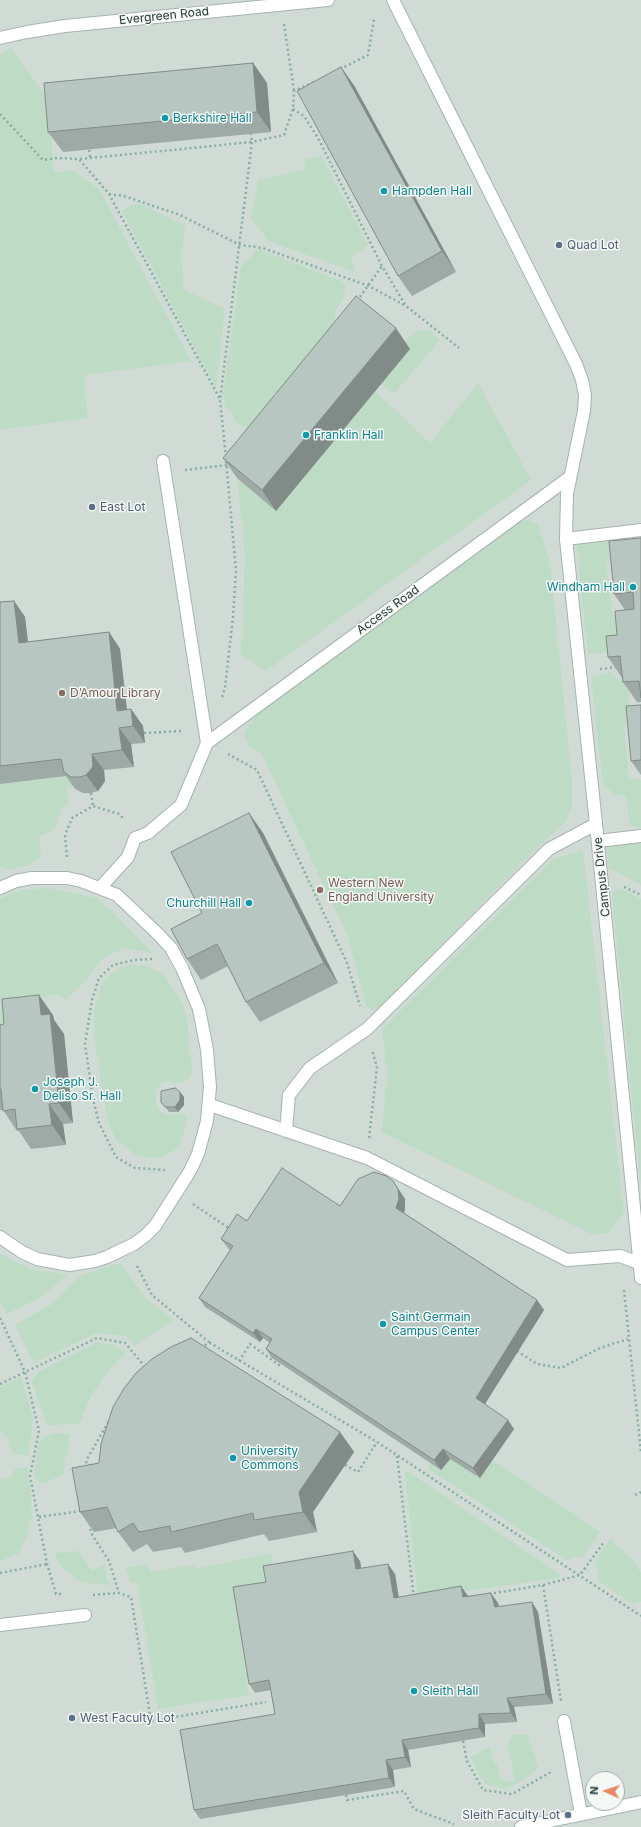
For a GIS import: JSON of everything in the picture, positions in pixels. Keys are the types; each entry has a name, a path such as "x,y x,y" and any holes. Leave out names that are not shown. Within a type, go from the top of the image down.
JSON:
{"street":[{"name":"Evergreen Road","path":"0,38 65,26 328,0"},
{"name":"Campus Drive","path":"393,0 576,364 582,380 585,395 584,411 570,477 566,539 598,841 641,1278"},
{"path":"100,888 128,857 135,838 148,833 181,805 207,743 163,461"},
{"name":"Access Road","path":"207,743 570,477"},
{"path":"566,539 641,530"},
{"path":"286,1131 289,1095 310,1068 367,1029 549,849 596,824"},
{"path":"598,841 641,836"},
{"path":"0,888 16,881 32,878 67,878 117,895 158,934 171,948 178,961 191,988 202,1022 209,1069 210,1105 203,1138 190,1171 162,1215 146,1235 122,1252 82,1264 68,1265 53,1263 22,1252 0,1238"},
{"path":"210,1105 367,1158 567,1260 620,1256 639,1263"},
{"path":"0,1625 85,1615"},
{"path":"564,1721 581,1814"},
{"path":"521,1827 641,1802"}],"path":[{"path":"334,72 368,55 374,19"},
{"path":"0,114 43,160 57,158 80,159 252,142 284,135 293,109 294,91 287,47"},
{"path":"294,91 321,78"},
{"path":"293,109 304,116 318,138 382,266 406,306"},
{"path":"226,688 234,617 236,570 220,400 240,245 252,142 251,134"},
{"path":"89,150 90,157"},
{"path":"80,159 109,194 220,400"},
{"path":"109,194 124,196 180,215 240,245 263,248 369,286 406,306 459,348"},
{"path":"354,304 369,286 382,266"},
{"path":"181,471 226,466 231,460"},
{"path":"144,733 182,730 257,770 347,963 367,1029 377,1067 370,1118 367,1158"},
{"path":"91,794 93,806"},
{"path":"67,878 65,835 72,818 93,806 118,814"},
{"path":"178,961 134,960 113,965 99,978 92,1000 85,1044 93,1099 100,1123 116,1157 135,1168 190,1171"},
{"path":"208,1213 232,1230"},
{"path":"620,1256 641,1453"},
{"path":"141,1273 152,1295 210,1343 377,1442 641,1616"},
{"path":"0,1318 24,1372 39,1431 30,1476 47,1564 56,1594 70,1595"},
{"path":"0,1384 97,1338 125,1343 148,1370"},
{"path":"518,1351 537,1364 561,1368 600,1348 628,1339"},
{"path":"196,1349 210,1343"},
{"path":"239,1361 250,1344 279,1365 280,1363"},
{"path":"85,1472 87,1459 112,1416"},
{"path":"345,1465 358,1472 377,1442"},
{"path":"397,1455 415,1605"},
{"path":"635,1495 641,1492"},
{"path":"39,1517 86,1510"},
{"path":"88,1518 91,1533 109,1561 119,1593"},
{"path":"484,1595 543,1585 580,1575 604,1542"},
{"path":"0,1573 47,1564"},
{"path":"543,1585 564,1721"},
{"path":"90,1595 119,1593 131,1597 151,1721 266,1702"},
{"path":"463,1741 467,1761 483,1790 512,1794 543,1775"},
{"path":"346,1795 347,1800 404,1791 414,1809 454,1824"}],"shaded area":[{"name":"Western New England University","path":"0,0 641,0 641,1827 0,1827"}],"green space":[{"path":"11,47 49,101 54,172 73,171 99,189 191,361 85,375 87,418 0,430 0,56"},
{"path":"321,156 368,245 351,257 356,272 270,242 251,219 258,180 304,170 305,160"},
{"path":"139,204 185,225 182,252 183,289 225,309 216,388 122,211 132,205"},
{"path":"258,249 343,282 346,287 343,300 335,309 335,321 248,428 236,422 230,409 226,409 223,394 241,267"},
{"path":"418,330 429,330 440,340 394,394 381,384 410,349 403,343"},
{"path":"478,383 531,480 266,671 241,654 245,556 237,478 277,510 375,391 430,443"},
{"path":"527,520 538,524 550,562 572,779 572,806 566,821 537,848 380,1007 374,1010 366,1005 348,937 262,754 249,746 244,733 256,716 278,697 498,539 515,524"},
{"path":"611,536 613,559 606,561 613,615 620,616 617,632 619,651 588,654 576,540"},
{"path":"610,672 618,680 628,683 632,723 624,726 629,778 641,780 641,828 630,826 626,796 614,794 603,785 591,677"},
{"path":"72,775 74,787 67,788 68,804 62,808 55,829 40,836 41,857 31,864 10,870 0,867 0,784"},
{"path":"641,841 641,885 609,868 606,845"},
{"path":"583,850 624,1213 609,1232 594,1235 382,1132 387,1074 382,1029 553,859"},
{"path":"49,888 96,898 112,911 153,953 125,948 103,958 85,981 65,1000 57,994 12,1003 0,1061 0,899 14,892"},
{"path":"619,888 641,899 641,1187 612,893"},
{"path":"145,965 162,973 181,1000 187,1016 192,1073 187,1081 177,1083 165,1081 159,1086 156,1092 156,1103 160,1111 167,1115 181,1113 186,1117 186,1125 179,1147 160,1158 137,1156 116,1140 108,1123 94,1037 94,1011 101,985 111,974 121,967"},
{"path":"3,1254 11,1260 34,1270 68,1274 40,1298 6,1314 0,1300 0,1255"},
{"path":"120,1263 147,1299 174,1320 135,1345 126,1336 96,1333 34,1363 15,1325 54,1303 81,1275"},
{"path":"96,1343 112,1344 126,1353 107,1372 92,1394 79,1424 47,1425 32,1383 36,1373"},
{"path":"21,1377 33,1419 28,1456 12,1453 8,1438 0,1431 0,1387"},
{"path":"54,1433 70,1434 68,1456 65,1457 64,1475 48,1481 48,1483 41,1483 35,1478 34,1473 39,1443 44,1437"},
{"path":"450,1459 480,1478 493,1460 600,1532 583,1557 576,1557 567,1560 427,1468 431,1463"},
{"path":"28,1467 32,1515 27,1536 19,1553 0,1561 0,1479 12,1477 15,1469"},
{"path":"407,1471 560,1574 559,1578 418,1597 405,1472"},
{"path":"610,1539 631,1558 641,1573 641,1601 633,1604 598,1581 598,1570 595,1562"},
{"path":"78,1551 92,1571 104,1565 107,1570 106,1578 110,1585 79,1581 64,1569 56,1558 55,1553"},
{"path":"271,1553 273,1566 267,1583 233,1591 249,1695 158,1709 137,1583 130,1582 126,1568 147,1564 151,1572 193,1565 195,1569"},
{"path":"513,1734 528,1735 538,1767 535,1771 518,1783 509,1787 501,1788 486,1784 478,1774 471,1757 489,1747 493,1760 498,1767 500,1780 511,1782 515,1780 508,1747"}],"building":[{"path":"253,63 257,112 48,132 44,83"},
{"name":"Hampden Hall","path":"341,67 442,251 398,276 297,91"},
{"path":"356,296 396,328 262,490 223,458"},
{"path":"641,538 641,698 639,681 623,682 620,656 608,657 606,636 617,635 615,611 634,609 633,592 614,594 609,541"},
{"name":"D’Amour Library","path":"14,601 19,643 109,632 117,711 131,709 133,726 119,728 122,750 92,754 93,765 86,775 71,777 64,772 61,759 0,766 0,602"},
{"path":"641,705 641,760 631,761 626,706"},
{"name":"Churchill Hall","path":"249,813 324,963 246,1002 217,944 187,959 171,929 202,913 171,852"},
{"name":"Joseph J. Deliso Sr. Hall","path":"39,995 41,1015 50,1014 59,1103 49,1104 52,1125 17,1129 15,1109 3,1111 0,1089 0,1025 4,1024 2,999"},
{"path":"175,1088 180,1092 180,1100 175,1107 165,1107 161,1102 161,1091"},
{"name":"Saint Germain Campus Center","path":"282,1168 340,1206 358,1179 374,1172 386,1176 393,1181 398,1189 399,1199 396,1208 537,1300 476,1398 508,1420 473,1468 443,1449 434,1460 266,1349 272,1339 256,1329 253,1333 199,1298 233,1246 221,1239 237,1214 247,1221"},
{"name":"University Commons","path":"191,1338 340,1432 299,1492 303,1512 254,1520 253,1513 171,1532 170,1526 139,1532 133,1523 118,1532 107,1507 80,1512 72,1468 99,1463 101,1444 113,1407 123,1390 136,1373 152,1359 171,1347"},
{"name":"Sleith Hall","path":"353,1551 356,1569 388,1564 394,1598 461,1586 463,1597 491,1593 495,1607 532,1602 546,1694 507,1698 511,1713 479,1714 479,1728 402,1740 405,1757 386,1760 389,1778 194,1810 180,1730 275,1714 269,1680 249,1684 233,1587 266,1582 263,1566"}],"place":[{"name":"Berkshire Hall","path":"165,118"},
{"name":"Hampden Hall","path":"384,191"},
{"name":"Quad Lot","path":"559,245"},
{"name":"Franklin Hall","path":"306,435"},
{"name":"East Lot","path":"92,507"},
{"name":"Windham Hall","path":"633,587"},
{"name":"D’Amour Library","path":"62,693"},
{"name":"Western New England University","path":"320,890"},
{"name":"Churchill Hall","path":"249,903"},
{"name":"Joseph J. Deliso Sr. Hall","path":"35,1089"},
{"name":"Saint Germain Campus Center","path":"383,1324"},
{"name":"University Commons","path":"233,1458"},
{"name":"Sleith Hall","path":"414,1691"},
{"name":"West Faculty Lot","path":"72,1718"},
{"name":"Sleith Faculty Lot","path":"568,1815"}]}
